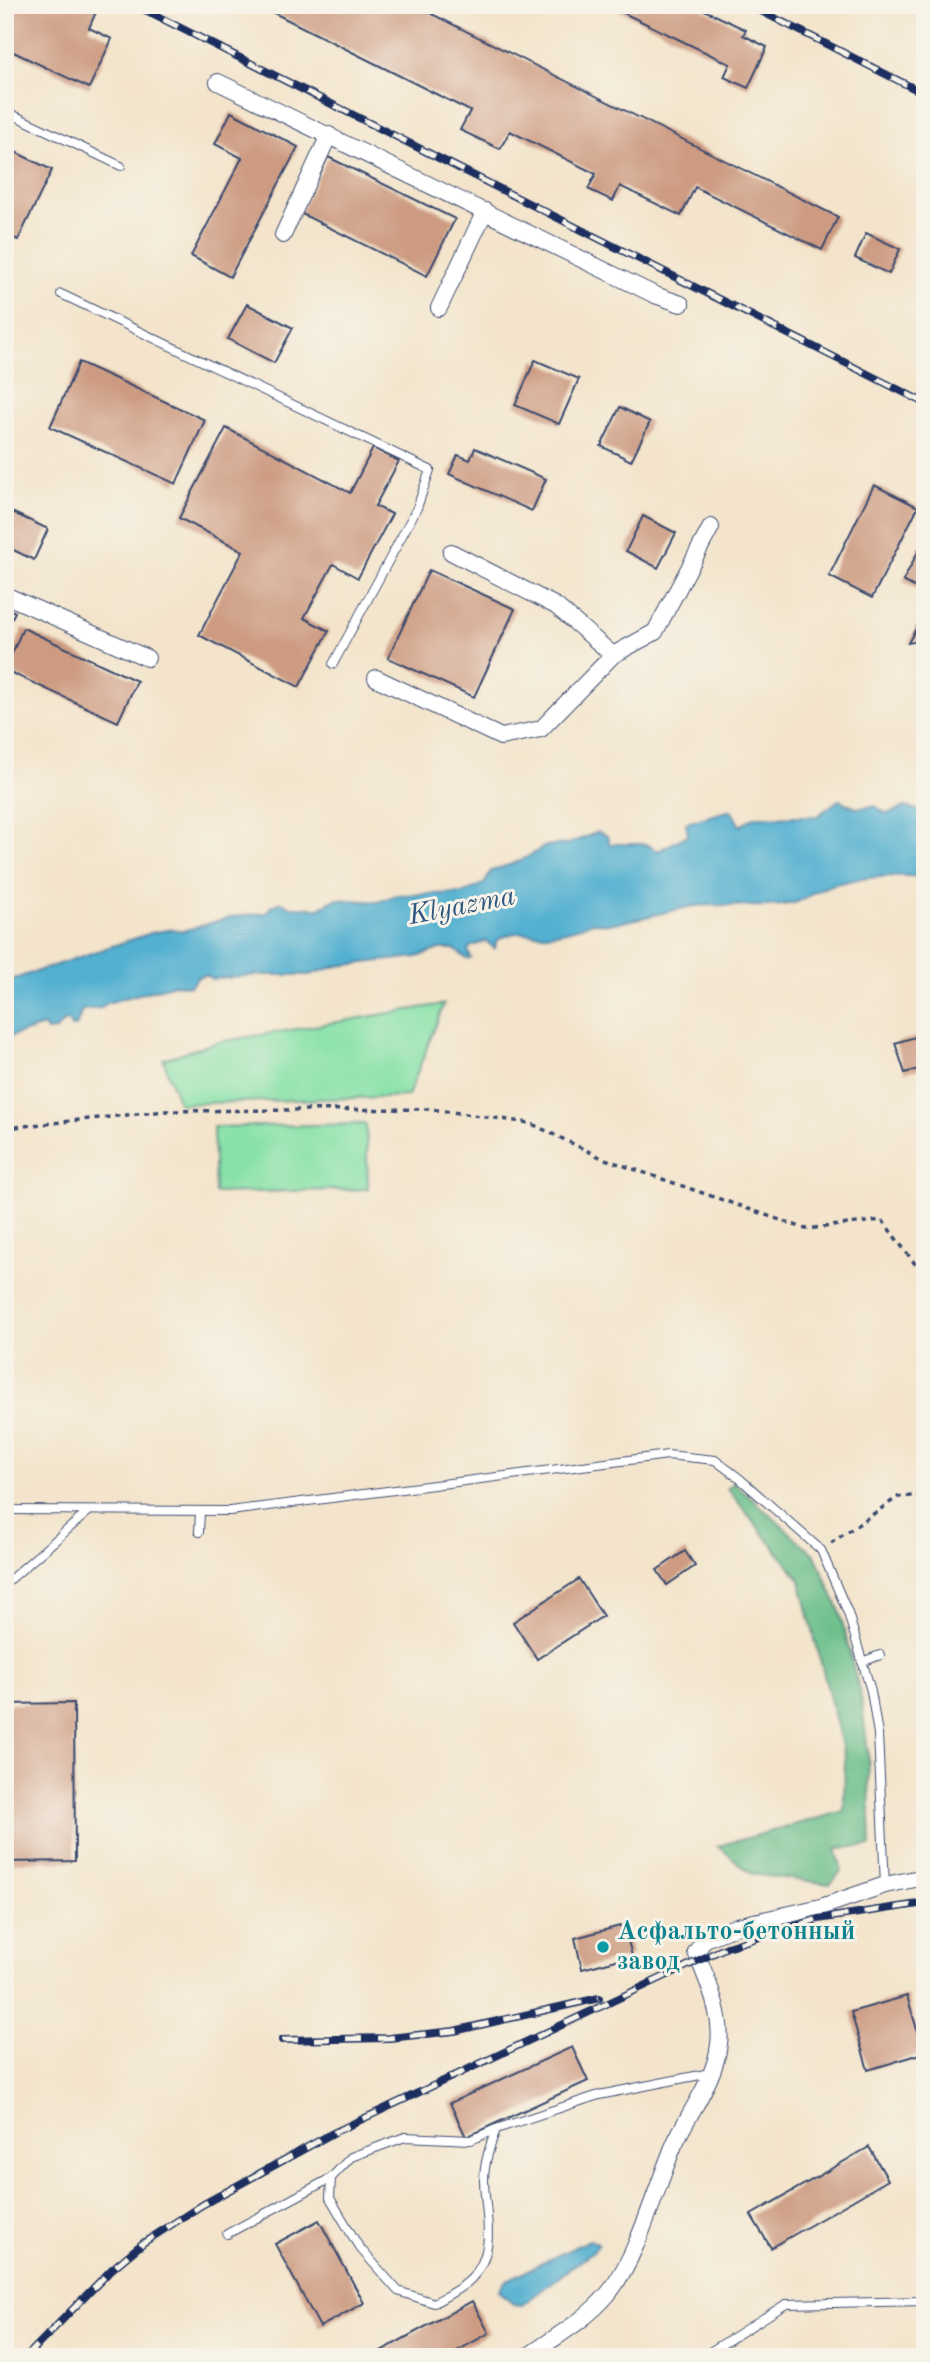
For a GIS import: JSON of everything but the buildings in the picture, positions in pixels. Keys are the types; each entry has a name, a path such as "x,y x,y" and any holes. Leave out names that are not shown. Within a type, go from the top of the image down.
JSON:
{"street":[{"path":"218,82 655,295 681,304"},
{"path":"283,235 330,135"},
{"path":"439,308 485,211"},
{"path":"376,678 501,737 541,729 613,655 655,632 711,527"},
{"path":"451,552 556,606 613,655"},
{"path":"5,596 147,658"},
{"path":"527,2357 591,2311 608,2294 630,2255 676,2142 711,2073 719,2045 719,2011 696,1952 705,1939 737,1926 821,1907 885,1885 925,1877"}],"lane":[{"path":"5,111 121,166"},
{"path":"61,294 430,470 417,508 332,664"},
{"path":"5,1510 200,1512 317,1501 450,1481 537,1474 667,1455 715,1460 821,1550 848,1613 878,1734 885,1885"},
{"path":"5,1584 89,1511"},
{"path":"200,1512 200,1532"},
{"path":"862,1662 880,1655"},
{"path":"227,2234 331,2178 351,2157 405,2137 471,2140 599,2095 711,2073"},
{"path":"331,2178 330,2198 359,2247 398,2291 435,2304 471,2279 484,2257 491,2227 485,2171 487,2152 496,2129"},
{"path":"702,2357 786,2304 925,2301"}],"path":[{"path":"5,1128 165,1111 430,1109 530,1123 602,1158 806,1228 882,1220 925,1277"},
{"path":"821,1550 898,1497 925,1495"}],"green space":[{"path":"444,1004 408,1096 179,1104 163,1059 218,1042"},
{"path":"366,1124 368,1189 215,1193 213,1127"},
{"path":"734,1483 815,1555 839,1609 861,1698 868,1752 871,1846 836,1848 842,1871 830,1884 752,1874 718,1846 844,1811 845,1758 800,1580 727,1488"}],"water":[{"name":"Klyazma","path":"839,800 856,808 875,806 887,814 905,807 921,811 925,815 925,878 888,876 844,882 785,905 696,906 628,921 592,922 555,933 515,933 496,941 495,949 486,941 470,947 468,951 471,958 467,959 454,949 440,949 417,957 337,966 309,975 211,979 207,975 198,977 190,986 175,984 107,1003 101,1008 82,1010 76,1027 71,1027 69,1021 63,1022 56,1030 47,1031 44,1026 5,1038 5,982 151,933 173,929 183,931 231,917 266,913 281,902 291,907 319,908 336,899 378,902 397,895 464,893 485,883 491,871 520,861 546,846 568,844 598,832 607,836 610,844 645,844 658,851 688,835 686,823 731,810 740,826 754,817 817,816"},
{"path":"589,2240 598,2243 594,2250 522,2305 513,2304 499,2290 505,2281"}],"railway":[{"path":"135,5 925,403"},
{"path":"749,5 925,94"},
{"path":"26,2357 112,2269 143,2243 202,2205 333,2133 727,1947 818,1919 925,1903"},
{"path":"282,2040 389,2038 454,2031 599,1998"}],"place":[{"name":"Асфальто-бетонный завод","path":"603,1947"}]}
